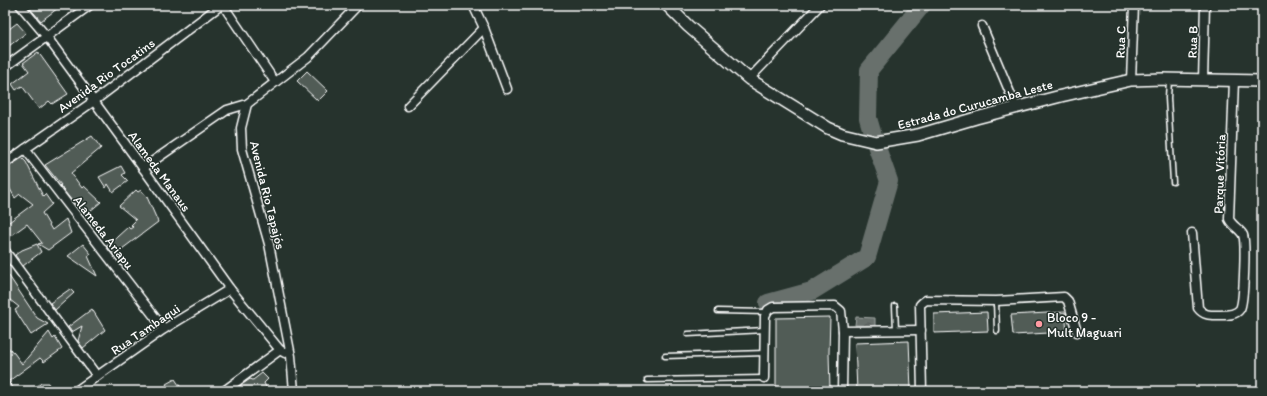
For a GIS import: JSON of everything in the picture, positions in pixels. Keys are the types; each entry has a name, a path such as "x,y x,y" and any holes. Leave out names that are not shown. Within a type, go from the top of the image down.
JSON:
{"main road":[{"name":"Estrada do Curucamba Leste","path":"667,5 688,26 749,79 828,128 842,134 872,142 918,135 1016,107 1131,80 1169,79 1262,81"}],"street":[{"name":"Alameda Manaus","path":"20,5 47,37 94,100 230,289 280,350"},
{"path":"5,67 90,5"},
{"path":"222,5 275,82"},
{"name":"Avenida Rio Tocatins","path":"5,163 94,100 222,5"},
{"path":"144,168 228,110 247,104 308,57 358,5"},
{"path":"473,5 484,28 507,89"},
{"path":"749,79 820,5"},
{"name":"Rua C","path":"1131,80 1134,5"},
{"name":"Rua B","path":"1202,80 1205,5"},
{"path":"982,26 1016,107"},
{"path":"408,106 484,28"},
{"name":"Parque Vitória","path":"1192,233 1198,308 1201,312 1210,315 1235,313 1240,309 1243,300 1245,251 1243,234 1229,219 1234,80"},
{"name":"Avenida Rio Tapajós","path":"247,104 241,128 242,149 269,244 291,356 294,391"},
{"name":"Alameda Ariapu","path":"25,149 164,329"},
{"path":"5,251 97,376"},
{"name":"Rua Tambaqui","path":"76,391 164,329 230,289"},
{"path":"922,391 920,305 926,300 996,301 1064,297 1068,301 1077,332"},
{"path":"764,378 766,312 773,307 835,306 842,311 842,391"},
{"path":"843,331 921,330"},
{"path":"224,391 280,350 291,356"},
{"path":"5,385 9,391"}],"lane":[{"path":"1169,79 1168,98 1173,182"},
{"path":"996,301 997,331"},
{"path":"895,306 896,330"},
{"path":"718,311 766,312"},
{"path":"688,334 765,330"},
{"path":"665,356 764,353"},
{"path":"647,380 764,378"}],"water":[{"path":"856,317 875,318 875,326 855,325"}],"building":[{"path":"27,5 62,5 41,21"},
{"path":"17,23 26,33 5,49 5,32"},
{"path":"38,52 68,94 52,104 49,101 39,109 22,86 16,90 12,84 29,71 23,63"},
{"path":"307,71 328,91 318,101 297,81"},
{"path":"92,136 101,148 71,173 82,188 84,186 101,202 84,216 45,165"},
{"path":"22,158 26,162 43,196 45,194 52,204 42,213 52,230 66,219 71,233 48,250 38,244 42,243 27,224 5,240 5,225 33,204 20,194 15,198 5,180 5,169"},
{"path":"121,166 125,173 122,175 128,181 113,192 108,184 106,188 99,177"},
{"path":"136,190 138,192 141,190 147,197 158,222 114,255 107,246 128,227 130,229 133,227 131,225 136,220 119,206"},
{"path":"37,244 41,252 23,266 15,255 22,250"},
{"path":"83,244 91,254 88,256 97,276 68,256"},
{"path":"5,270 37,318 48,324 31,335 15,310 19,307 5,296"},
{"path":"70,289 74,293 55,310 50,303"},
{"path":"92,309 105,330 83,348 78,341 82,326 72,332 68,327"},
{"path":"987,312 988,331 934,333 934,314"},
{"name":"Bloco 9 - Mult Maguari","path":"1065,312 1067,332 1013,335 1011,315"},
{"path":"830,317 830,390 776,391 776,318"},
{"path":"49,332 53,339 55,337 62,349 44,362 40,358 9,381 6,380 5,345 14,353 22,364"},
{"path":"909,341 911,390 857,391 855,343"},
{"path":"262,373 268,379 264,383 268,391 233,391 250,379 253,380"},
{"path":"175,379 183,391 170,391 166,384"},
{"path":"41,383 48,383 52,391 32,391"}],"waterway":[{"path":"768,303 812,291 867,257 889,181 868,118 869,70 922,5"}],"place":[{"name":"Bloco 9 - Mult Maguari","path":"1039,324"}]}
